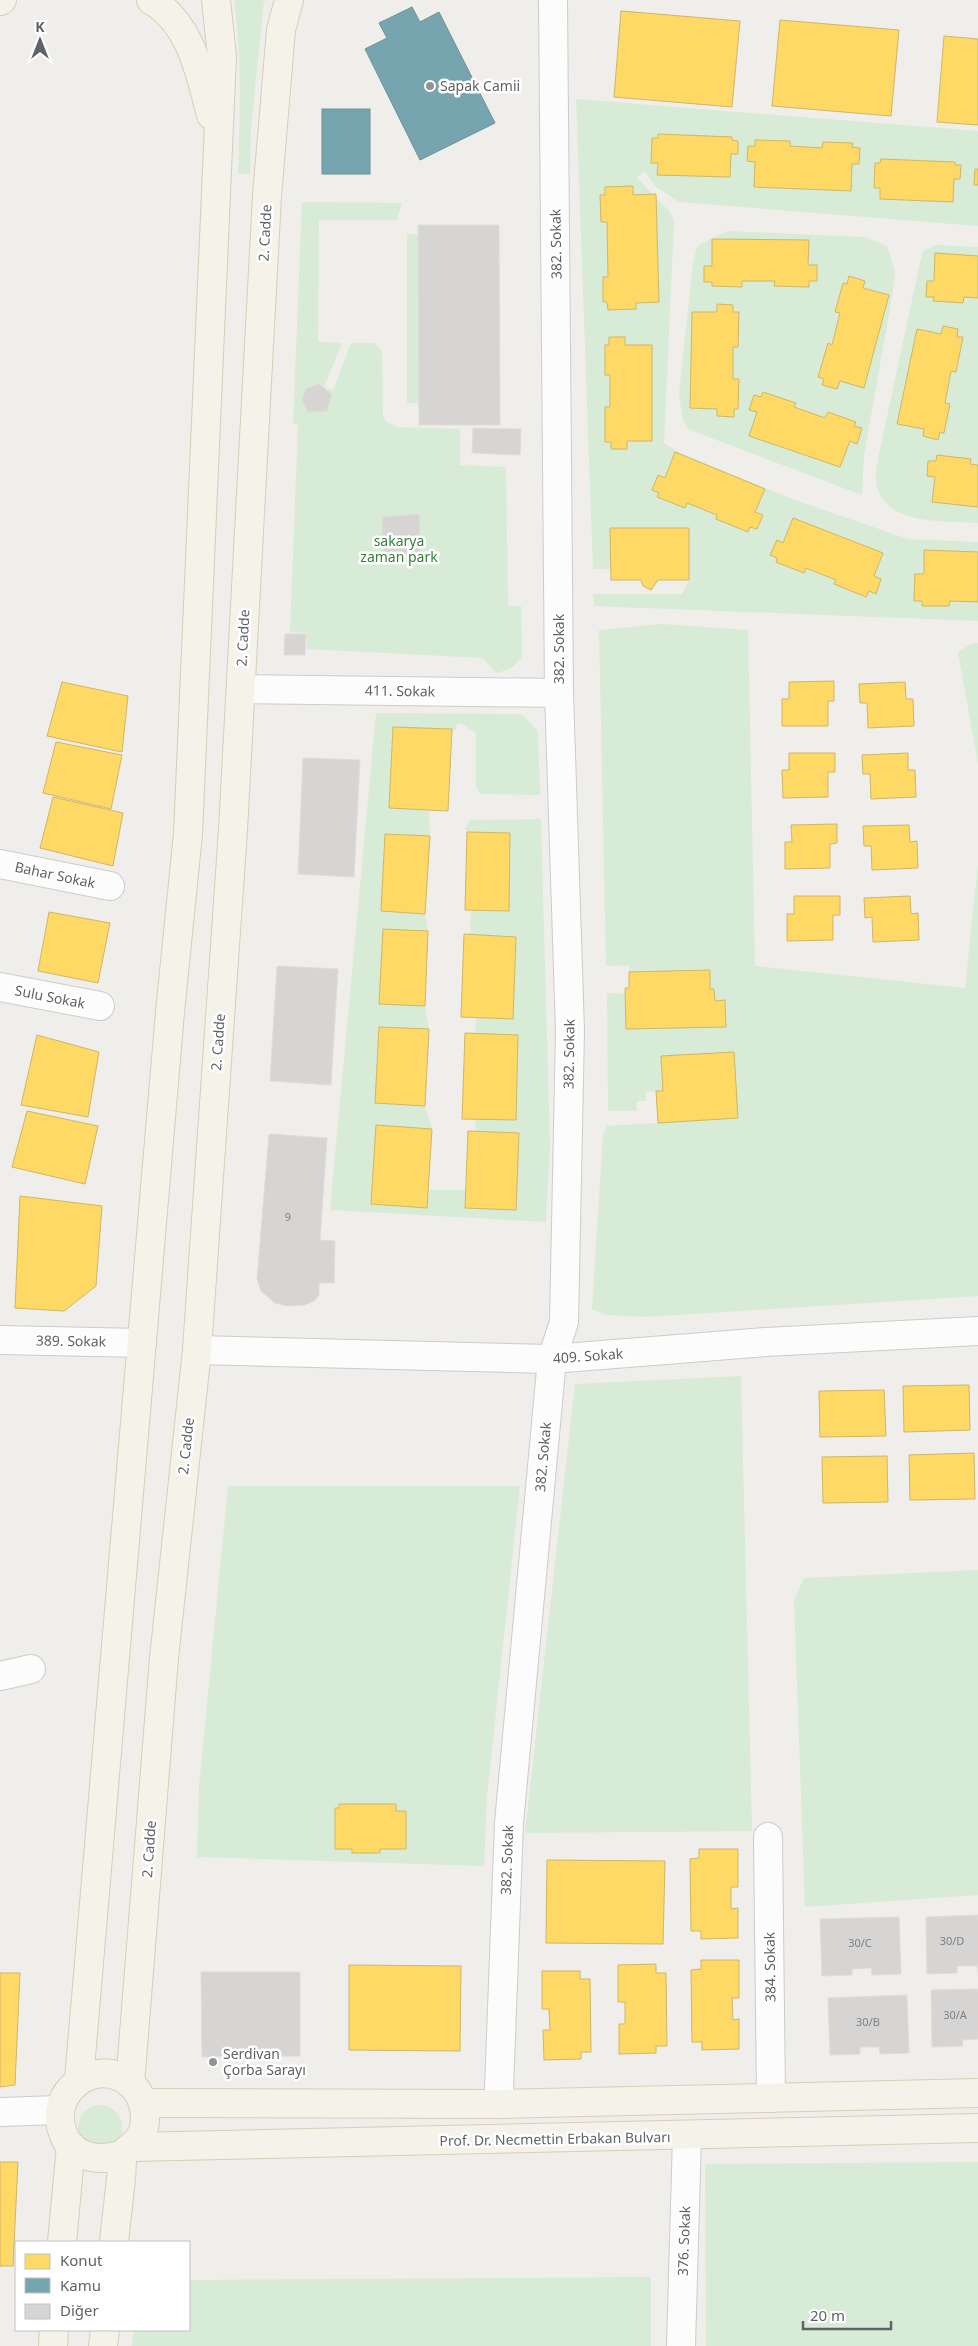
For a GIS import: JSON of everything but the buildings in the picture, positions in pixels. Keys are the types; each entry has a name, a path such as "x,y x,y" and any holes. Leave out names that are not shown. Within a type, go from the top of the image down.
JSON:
{"main road":[{"path":"151,0 179,24 198,67 218,140"},
{"path":"79,2080 171,1002 188,834 222,56 216,0"},
{"name":"2. Cadde","path":"114,2241 128,2150 140,2138 145,2114 137,2093 164,1658 197,1350 233,830 267,196 281,30 289,0"},
{"path":"267,196 306,0"},
{"path":"128,2150 110,2159 96,2159 82,2154 71,2146 63,2136 59,2123 59,2110 63,2098 79,2080 100,2073 116,2076 137,2093 501,2104 978,2093"},
{"name":"Prof. Dr. Necmettin Erbakan Bulvarı","path":"128,2150 978,2128"},
{"path":"62,2241 71,2146"},
{"path":"53,2346 54,2331"},
{"path":"103,2346 105,2331"}],"street":[{"name":"382. Sokak","path":"501,2104 499,2089 509,1823 552,1359 564,1322 570,1031 559,693 553,0"},
{"name":"411. Sokak","path":"241,689 559,693"},
{"name":"Bahar Sokak","path":"0,864 110,886"},
{"name":"Sulu Sokak","path":"0,987 100,1006"},
{"name":"409. Sokak","path":"197,1350 552,1359 766,1342 978,1331"},
{"name":"389. Sokak","path":"0,1340 142,1342"},
{"path":"0,1676 31,1669"},
{"name":"384. Sokak","path":"768,1837 771,2098"},
{"path":"0,2112 59,2110"},
{"name":"376. Sokak","path":"681,2346 687,2136"}],"green space":[{"path":"234,0 264,0 251,128 250,174 238,174 240,108 237,22"},
{"path":"576,99 978,131 978,226 679,202 656,187 644,171 637,178 671,213 674,221 664,443 680,453 792,499 908,539 978,542 978,621 594,606 593,594 682,594 689,580 689,528 610,528 611,569 593,569"},
{"name":"sakarya zaman park","path":"302,202 402,203 397,220 319,220 318,342 342,343 324,387 333,391 351,343 374,343 382,351 383,413 387,422 396,427 460,429 460,465 506,467 508,606 521,606 522,658 510,669 496,673 483,658 307,649 307,633 290,632 298,425 293,424"},
{"path":"727,231 865,237 887,246 895,271 893,291 864,455 862,495 690,430 683,421 679,394 693,263 697,246"},
{"path":"407,234 418,234 419,403 407,403"},
{"path":"936,245 978,247 978,523 915,518 900,513 888,505 879,493 876,477 879,454 923,251"},
{"path":"662,624 748,630 755,966 965,988 978,864 978,1296 646,1317 606,1315 592,1309 603,1135 607,1126 738,1118 663,1091 646,1092 646,1101 637,1101 636,1111 608,1111 607,993 626,994 726,1026 725,1001 715,1001 715,989 710,989 710,970 629,972 629,965 606,966 599,630"},
{"path":"973,643 978,643 978,764 958,652"},
{"path":"376,713 522,714 538,731 540,795 481,794 476,787 476,733 462,724 457,723 456,730 393,727 389,807 429,810 430,836 385,834 381,911 425,914 428,931 383,929 379,1004 425,1006 429,1029 379,1027 375,1103 425,1106 432,1129 376,1125 371,1204 427,1208 429,1190 465,1190 465,1208 516,1210 519,1133 476,1131 475,1119 516,1120 518,1035 475,1033 476,1018 513,1019 516,937 470,935 471,910 509,911 510,834 467,832 465,828 470,820 541,819 550,1148 546,1222 330,1210"},
{"path":"741,1376 752,1831 525,1833 575,1384"},
{"path":"228,1486 520,1486 487,1796 484,1866 197,1857 199,1787"},
{"path":"978,1570 978,1895 805,1907 794,1601 804,1578"},
{"path":"96,2105 104,2105 116,2111 122,2127 116,2143 104,2149 96,2149 84,2143 78,2131 78,2123 84,2111"},
{"path":"978,2162 978,2346 706,2346 705,2164"},
{"path":"651,2277 651,2346 132,2346 134,2331 190,2331 190,2280"}],"place":[{"name":"Sapak Camii","path":"430,86"},
{"name":"Serdivan Çorba Sarayı","path":"213,2062"}]}
